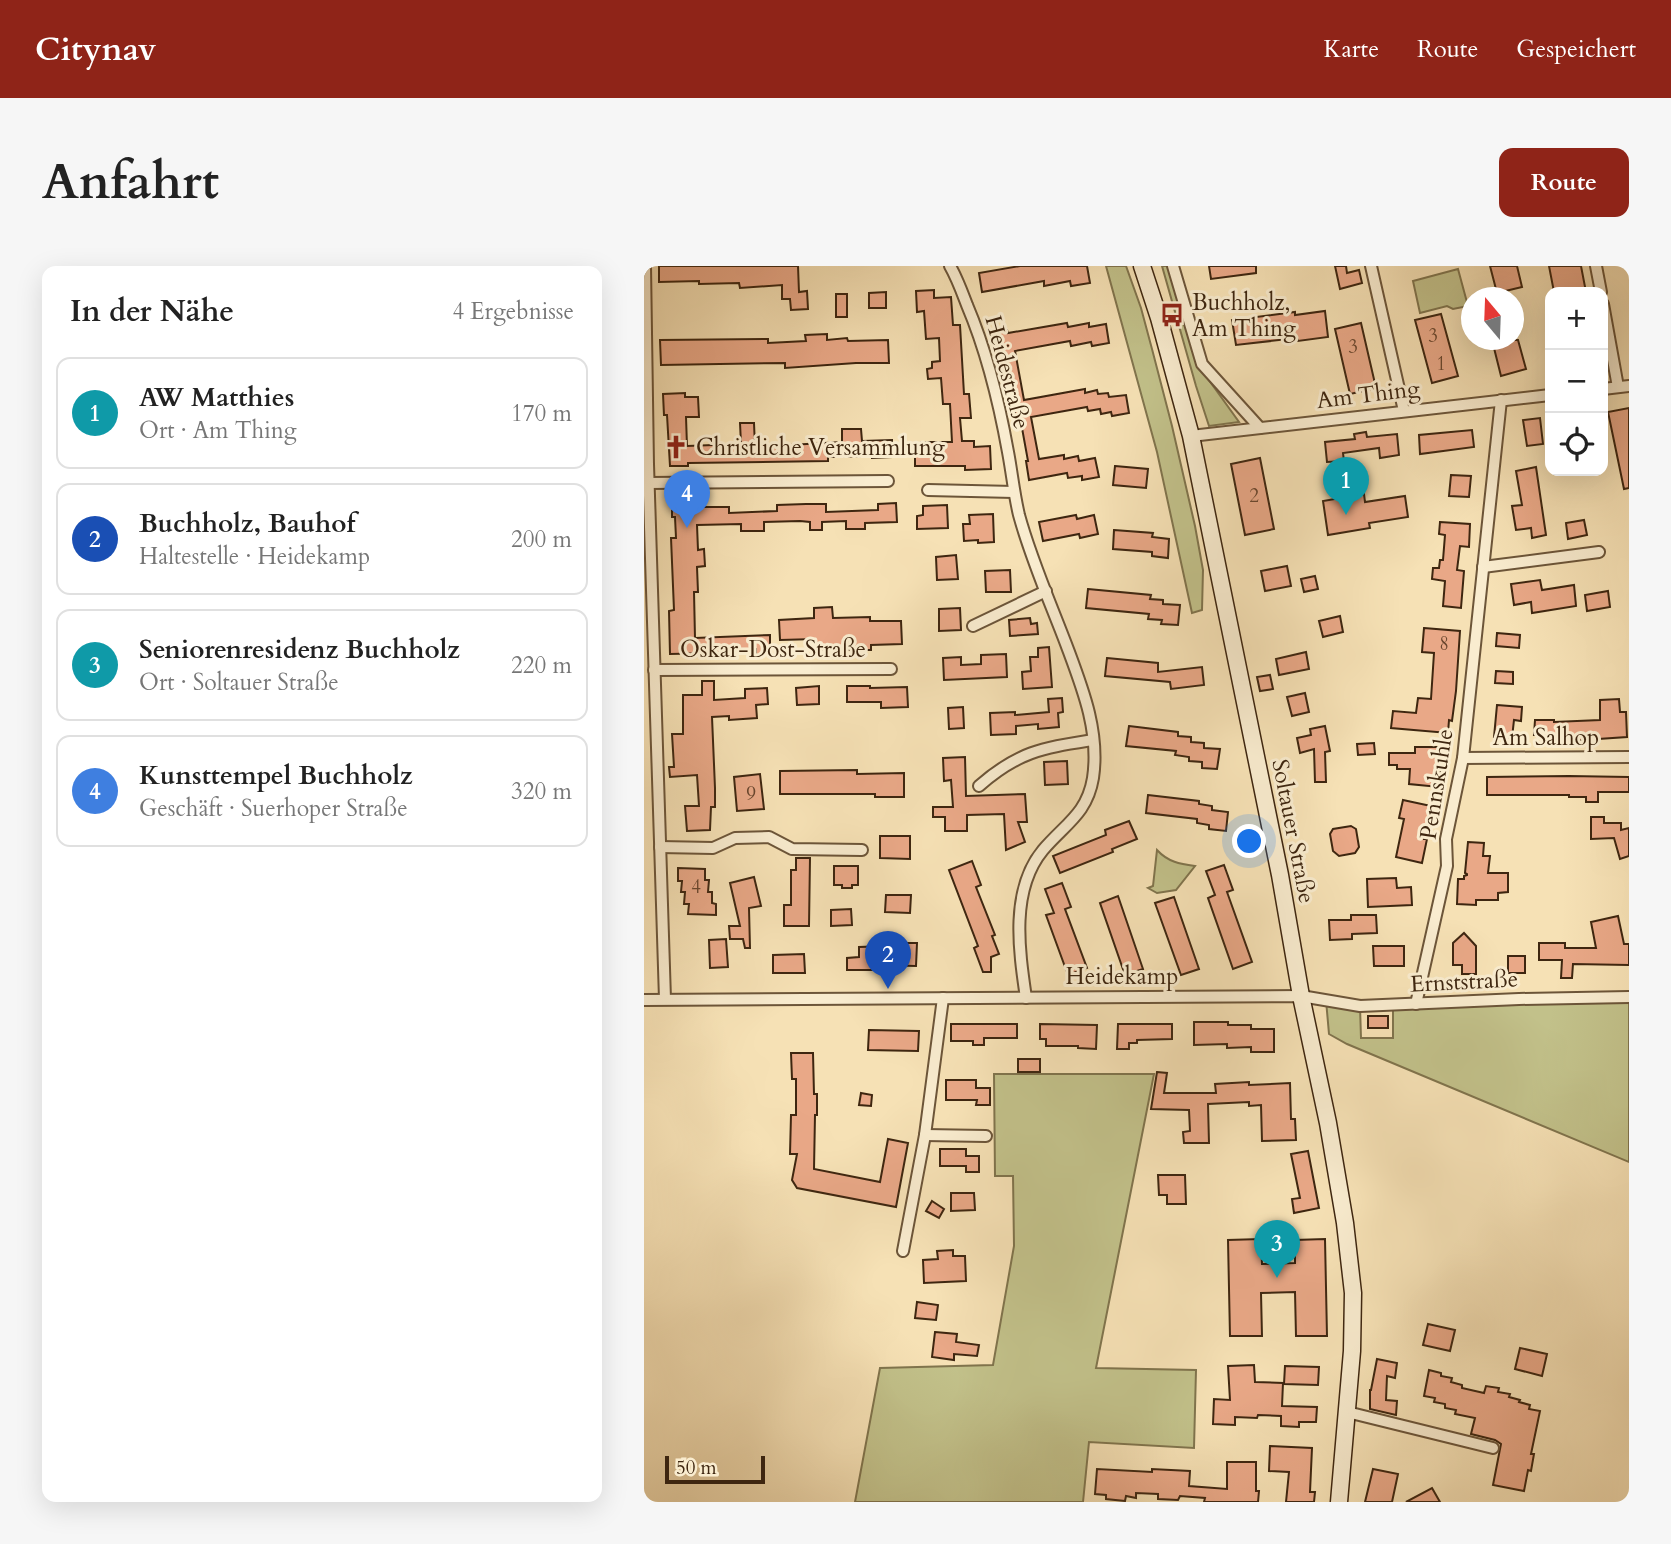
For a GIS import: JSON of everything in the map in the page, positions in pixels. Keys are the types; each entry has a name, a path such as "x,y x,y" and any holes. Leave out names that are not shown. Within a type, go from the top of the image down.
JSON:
{"main road":[{"name":"Soltauer Straße","path":"1142,266 1191,436 1280,875 1346,1226 1353,1293 1352,1351 1339,1502"}],"street":[{"path":"645,266 648,484 665,999"},
{"name":"Heidestraße","path":"950,266 988,360 1020,517 1084,692 1093,740 1093,776 1084,805 1041,852 1025,885 1021,902 1020,944 1026,998"},
{"path":"1173,266 1202,364 1260,428"},
{"path":"1371,266 1404,411"},
{"path":"1596,266 1600,287"},
{"path":"1608,324 1623,386"},
{"name":"Am Thing","path":"1191,436 1545,396"},
{"name":"Pennskuhle","path":"1416,1004 1447,866 1446,839 1463,758 1501,400"},
{"path":"648,484 888,481"},
{"path":"928,490 1014,492"},
{"path":"1483,567 1599,552"},
{"path":"973,626 1046,592"},
{"name":"Oskar-Dost-Straße","path":"654,670 891,669"},
{"path":"979,786 998,770 1023,755 1093,740"},
{"name":"Am Salhop","path":"1463,758 1629,757"},
{"path":"660,847 712,848 735,838 769,837 792,849 862,849"},
{"name":"Heidekamp","path":"644,1000 1301,996"},
{"name":"Ernststraße","path":"1301,996 1360,1006 1519,999 1629,998"},
{"path":"903,1251 925,1135 943,998"},
{"path":"925,1135 986,1136"},
{"path":"1347,1412 1493,1448"}],"shaded area":[{"path":"1106,266 1126,266 1141,308 1172,426 1203,570 1202,610 1192,613 1157,452"},
{"path":"1162,266 1170,266 1201,369 1239,422 1209,426"},
{"path":"1458,269 1463,287 1461,307 1453,309 1447,306 1420,313 1413,281"},
{"path":"1157,850 1174,862 1195,866 1176,890 1157,893 1148,888 1153,886"},
{"path":"1629,997 1629,1162 1347,1044 1329,1034 1326,1000 1360,1006 1361,1038 1393,1038 1393,1005"},
{"path":"994,1074 1154,1074 1096,1368 1196,1370 1194,1448 1089,1442 1083,1502 855,1502 880,1368 993,1365 1014,1246 1013,1176 995,1176"}],"building":[{"path":"659,266 798,266 799,292 807,291 808,309 791,310 790,299 782,299 782,285 740,288 739,283 659,282"},
{"path":"1020,266 1087,266 1090,283 1071,286 1070,281 1044,286 1044,281 982,292 979,273"},
{"path":"1209,266 1256,266 1256,273 1211,279"},
{"path":"1335,266 1346,266 1347,273 1359,270 1362,283 1340,289"},
{"path":"1490,266 1517,266 1522,287 1495,287"},
{"path":"1549,266 1581,266 1585,287 1553,287"},
{"path":"934,290 934,298 951,297 953,325 960,325 964,394 969,394 971,418 960,418 962,441 974,441 974,447 990,446 991,469 915,466 915,453 921,453 921,442 952,442 950,404 943,404 941,378 928,379 927,369 932,368 932,362 940,361 939,338 926,339 924,311 917,312 916,291"},
{"path":"886,292 886,308 869,308 869,293"},
{"path":"836,294 847,294 847,317 836,317"},
{"path":"1325,311 1328,337 1236,345 1232,320"},
{"path":"1441,314 1458,376 1432,383 1415,320"},
{"path":"1067,323 1068,327 1089,323 1089,327 1106,324 1109,343 1092,346 1091,342 1071,346 1070,341 1015,351 1024,400 1085,389 1085,393 1097,390 1098,394 1108,393 1109,397 1126,395 1129,413 1112,416 1111,412 1101,414 1100,409 1088,411 1087,407 1031,417 1039,459 1064,455 1064,459 1078,456 1079,461 1095,458 1099,477 1082,480 1082,476 1068,478 1067,473 1029,480 1022,428 1018,429 1007,367 1003,368 997,331 1007,330 1008,333"},
{"path":"1361,323 1376,388 1350,394 1335,329"},
{"path":"827,334 827,340 888,340 889,363 785,368 785,363 661,365 660,340 768,339 768,343 806,341 805,335"},
{"path":"1494,350 1521,350 1526,369 1501,376"},
{"path":"685,393 685,397 698,397 699,417 686,417 687,446 741,444 740,423 754,423 755,447 842,442 842,429 861,429 862,441 892,440 892,457 828,457 828,461 688,463 688,466 670,466 663,394"},
{"path":"1629,408 1629,488 1624,489 1608,412"},
{"path":"1540,418 1543,444 1527,446 1523,420"},
{"path":"1472,430 1474,447 1420,454 1419,435"},
{"path":"1366,432 1367,437 1397,434 1399,455 1380,458 1379,448 1343,453 1344,461 1327,462 1325,442 1355,439 1354,434"},
{"path":"1260,458 1274,529 1245,535 1231,464"},
{"path":"1115,466 1148,469 1146,488 1113,485"},
{"path":"1536,467 1546,535 1532,538 1531,528 1516,530 1512,506 1522,505 1516,471"},
{"path":"1451,475 1471,476 1469,497 1449,496"},
{"path":"1364,494 1365,502 1405,496 1408,517 1369,523 1370,528 1328,535 1323,501"},
{"path":"896,503 897,522 865,523 865,529 846,529 846,521 822,522 822,530 810,530 810,522 800,521 764,522 764,531 741,531 741,524 697,525 698,550 704,549 705,566 697,567 698,592 694,592 695,638 770,635 770,654 756,655 756,649 732,649 733,655 670,654 669,611 674,610 671,538 676,538 672,506 729,507 729,513 777,511 777,505 826,504 826,512 878,510 878,504"},
{"path":"947,505 948,528 917,529 917,516 923,515 923,506"},
{"path":"993,514 994,542 964,541 963,524 970,524 969,515"},
{"path":"1076,515 1077,519 1094,515 1098,534 1080,538 1079,534 1043,541 1039,522"},
{"path":"1584,520 1587,535 1568,539 1566,523"},
{"path":"1440,522 1470,524 1469,547 1460,546 1457,570 1464,571 1461,608 1443,606 1445,581 1432,579 1433,568 1439,568 1440,560 1443,560 1445,535 1439,534"},
{"path":"1114,530 1153,533 1152,537 1169,539 1168,558 1152,556 1152,552 1113,549"},
{"path":"956,555 958,579 937,580 936,557"},
{"path":"1287,566 1291,586 1265,591 1261,571"},
{"path":"1010,570 1011,592 986,592 985,571"},
{"path":"1315,576 1318,589 1304,592 1301,579"},
{"path":"1540,580 1542,590 1574,585 1576,606 1532,613 1531,602 1514,605 1511,584"},
{"path":"1088,589 1151,595 1150,599 1163,600 1163,604 1180,605 1178,625 1161,624 1162,620 1148,619 1149,614 1086,608"},
{"path":"1608,591 1610,607 1587,611 1585,595"},
{"path":"832,607 833,618 870,617 870,621 901,621 902,644 871,645 871,650 815,650 815,639 780,640 779,620 814,618 814,608"},
{"path":"960,608 961,630 939,631 939,609"},
{"path":"1340,616 1343,632 1323,637 1319,621"},
{"path":"1030,618 1031,624 1037,623 1038,634 1010,636 1009,620"},
{"path":"1424,628 1460,631 1456,691 1448,733 1391,728 1393,711 1416,713 1418,698 1431,699 1434,653 1422,652"},
{"path":"1497,633 1520,635 1519,648 1496,646"},
{"path":"1049,647 1052,687 1023,689 1022,672 1031,671 1030,657 1038,657 1038,648"},
{"path":"1306,652 1309,669 1279,675 1276,659"},
{"path":"1006,654 1007,677 944,680 943,658 961,657 961,665 981,664 981,655"},
{"path":"1107,658 1158,663 1158,672 1202,667 1204,685 1171,689 1170,682 1105,676"},
{"path":"1496,671 1513,672 1513,684 1495,683"},
{"path":"1270,675 1273,689 1260,691 1257,677"},
{"path":"702,681 714,681 714,700 745,698 745,689 767,688 768,704 756,705 757,718 729,720 729,716 712,717 715,807 711,807 710,830 687,831 685,806 699,806 697,775 670,777 669,767 674,767 672,734 683,734 683,695 702,695"},
{"path":"819,686 819,704 797,705 796,688"},
{"path":"847,686 907,687 908,707 881,708 881,702 847,702"},
{"path":"1305,693 1309,712 1292,716 1287,697"},
{"path":"1062,698 1063,712 1058,713 1059,727 1038,729 1038,724 1016,726 1016,734 991,735 990,713 1015,712 1015,715 1049,712 1048,699"},
{"path":"1619,699 1620,712 1626,712 1627,737 1569,741 1569,735 1534,735 1535,720 1600,720 1600,700"},
{"path":"1497,705 1522,707 1521,721 1514,720 1512,738 1494,737"},
{"path":"963,707 964,728 949,729 948,708"},
{"path":"1129,726 1178,732 1178,736 1191,737 1191,742 1204,743 1204,748 1220,749 1217,769 1202,768 1202,762 1189,761 1189,757 1175,755 1176,751 1126,746"},
{"path":"1325,726 1330,751 1325,752 1326,782 1315,782 1314,749 1300,753 1297,738 1311,735 1310,729"},
{"path":"1374,743 1375,754 1358,755 1357,744"},
{"path":"1415,747 1442,747 1439,787 1409,784 1410,769 1397,769 1397,765 1389,765 1389,753 1415,753"},
{"path":"965,757 966,796 1025,794 1027,822 1018,822 1025,842 1006,850 1004,814 967,815 967,831 945,831 945,817 933,817 933,807 953,807 951,780 944,781 943,758"},
{"path":"1067,761 1068,784 1045,785 1044,762"},
{"path":"857,770 857,774 904,773 904,797 875,797 875,794 780,794 780,771"},
{"path":"760,774 764,809 737,811 734,777"},
{"path":"1487,777 1629,777 1629,792 1598,792 1598,802 1586,802 1586,797 1569,795 1487,795"},
{"path":"1148,795 1199,801 1199,804 1212,806 1212,810 1228,812 1226,831 1209,829 1209,825 1197,823 1197,819 1146,813"},
{"path":"1403,800 1431,806 1422,863 1396,857 1404,819 1399,818"},
{"path":"1591,817 1604,817 1604,823 1621,823 1621,830 1629,828 1629,856 1620,859 1614,838 1591,839"},
{"path":"1129,821 1137,839 1112,849 1113,852 1060,873 1053,856 1106,835 1105,830"},
{"path":"1351,826 1356,829 1359,847 1355,853 1339,856 1333,851 1330,834 1333,829"},
{"path":"880,836 910,836 910,859 880,858"},
{"path":"1468,842 1484,843 1483,856 1490,856 1488,873 1508,873 1508,892 1498,893 1498,900 1476,900 1476,905 1457,904 1458,879 1464,879 1467,875"},
{"path":"796,858 810,858 809,926 784,926 784,905 791,905 791,870 796,870"},
{"path":"972,861 981,885 976,887 995,935 992,936 999,954 991,957 991,972 983,972 974,948 978,946 949,870"},
{"path":"1224,865 1233,890 1227,892 1252,962 1233,969 1208,898 1215,895 1206,871"},
{"path":"834,866 858,866 858,885 842,888 842,885 834,885"},
{"path":"678,868 705,869 705,880 709,880 708,892 712,892 712,903 716,904 716,915 688,914 689,904 684,904 685,892 681,892 682,881 678,881"},
{"path":"754,877 761,906 749,908 750,948 745,948 743,939 730,939 729,926 740,926 730,883"},
{"path":"1396,878 1397,888 1411,887 1412,905 1368,907 1367,879"},
{"path":"1062,883 1071,907 1065,909 1087,968 1068,975 1046,915 1054,913 1045,889"},
{"path":"886,895 911,895 910,913 885,912"},
{"path":"1118,896 1143,969 1125,975 1100,903"},
{"path":"1174,897 1199,969 1181,975 1155,903"},
{"path":"851,909 852,925 831,926 831,910"},
{"path":"1351,915 1376,915 1377,933 1352,934 1352,939 1330,940 1329,920 1351,920"},
{"path":"1618,916 1624,944 1629,944 1629,965 1573,964 1572,978 1561,978 1562,960 1539,960 1539,943 1565,943 1565,948 1596,948 1591,922"},
{"path":"1464,933 1476,946 1476,974 1462,974 1462,965 1453,965 1453,943"},
{"path":"726,939 728,967 710,968 709,940"},
{"path":"890,943 917,943 916,966 876,965 876,970 847,970 847,958 859,957 859,947 890,946"},
{"path":"1373,946 1404,946 1404,966 1374,966"},
{"path":"804,954 805,973 773,973 773,955"},
{"path":"1508,956 1525,956 1525,973 1508,973"},
{"path":"1368,1016 1388,1016 1388,1028 1368,1028"},
{"path":"1194,1022 1228,1022 1228,1025 1251,1025 1251,1029 1274,1029 1274,1052 1251,1052 1251,1047 1227,1048 1227,1044 1194,1045"},
{"path":"951,1024 1017,1024 1017,1038 984,1038 984,1045 973,1045 973,1041 951,1041"},
{"path":"1040,1024 1097,1025 1096,1049 1046,1046 1046,1039 1040,1039"},
{"path":"1118,1024 1172,1024 1172,1039 1137,1040 1137,1043 1129,1043 1129,1049 1117,1049"},
{"path":"869,1030 919,1031 918,1051 868,1050"},
{"path":"791,1053 813,1053 814,1094 817,1094 814,1169 880,1182 888,1139 908,1143 896,1207 797,1188 792,1180 797,1154 790,1154 791,1115 796,1115 796,1079 792,1079"},
{"path":"1018,1059 1040,1059 1040,1072 1018,1072"},
{"path":"1157,1072 1167,1073 1164,1093 1216,1093 1215,1084 1290,1083 1291,1119 1295,1119 1296,1140 1262,1141 1261,1105 1249,1106 1249,1102 1208,1104 1209,1143 1184,1143 1183,1132 1190,1131 1189,1110 1151,1109"},
{"path":"946,1080 976,1080 976,1088 990,1088 990,1105 976,1105 977,1100 946,1100"},
{"path":"861,1093 872,1095 871,1106 859,1105"},
{"path":"940,1149 966,1149 966,1156 979,1156 979,1172 966,1172 966,1166 940,1166"},
{"path":"1308,1151 1319,1208 1294,1213 1292,1199 1300,1198 1291,1154"},
{"path":"1158,1175 1185,1175 1186,1204 1167,1204 1167,1195 1159,1195"},
{"path":"951,1193 974,1193 975,1210 951,1211"},
{"path":"932,1201 944,1209 939,1218 926,1211"},
{"path":"1261,1239 1262,1264 1295,1263 1295,1240 1325,1239 1327,1336 1296,1336 1295,1292 1261,1293 1262,1336 1230,1336 1228,1240"},
{"path":"953,1250 953,1256 965,1256 966,1281 924,1283 923,1260 938,1259 937,1251"},
{"path":"917,1302 938,1305 936,1320 915,1318"},
{"path":"1428,1324 1455,1330 1450,1351 1423,1345"},
{"path":"935,1332 957,1334 956,1342 979,1345 977,1356 954,1354 954,1360 932,1357"},
{"path":"1520,1348 1547,1354 1542,1376 1515,1369"},
{"path":"1377,1359 1397,1363 1395,1378 1387,1376 1386,1400 1397,1401 1396,1415 1370,1409 1370,1390"},
{"path":"1254,1365 1255,1382 1283,1383 1282,1406 1317,1407 1316,1422 1299,1422 1299,1427 1281,1426 1281,1416 1258,1415 1257,1418 1235,1417 1235,1425 1213,1424 1214,1399 1230,1400 1228,1366"},
{"path":"1285,1366 1319,1367 1318,1385 1284,1384"},
{"path":"1429,1370 1452,1378 1451,1382 1462,1385 1462,1388 1484,1393 1486,1386 1499,1388 1498,1392 1510,1394 1509,1397 1530,1405 1529,1409 1540,1411 1531,1454 1534,1454 1531,1471 1528,1470 1524,1491 1493,1485 1501,1444 1471,1434 1475,1418 1455,1414 1456,1410 1434,1402 1435,1398 1424,1396"},
{"path":"1270,1446 1312,1448 1310,1492 1315,1492 1314,1502 1286,1502 1289,1472 1269,1471"},
{"path":"1227,1462 1256,1462 1258,1502 1204,1502 1205,1498 1180,1496 1178,1500 1158,1499 1158,1494 1136,1493 1136,1498 1126,1496 1125,1501 1106,1499 1106,1495 1095,1494 1097,1469 1190,1471 1189,1486 1227,1489"},
{"path":"1373,1469 1398,1474 1392,1502 1365,1502"},
{"path":"1432,1488 1440,1502 1406,1502"}],"place":[{"name":"Buchholz, Am Thing","path":"1172,315"},
{"name":"Christliche Versammlung","path":"676,447"},
{"name":"AW Matthies","path":"1346,515"},
{"name":"Kunsttempel Buchholz","path":"687,528"},
{"name":"Buchholz, Bauhof","path":"888,989"},
{"name":"Seniorenresidenz Buchholz","path":"1277,1278"}]}
